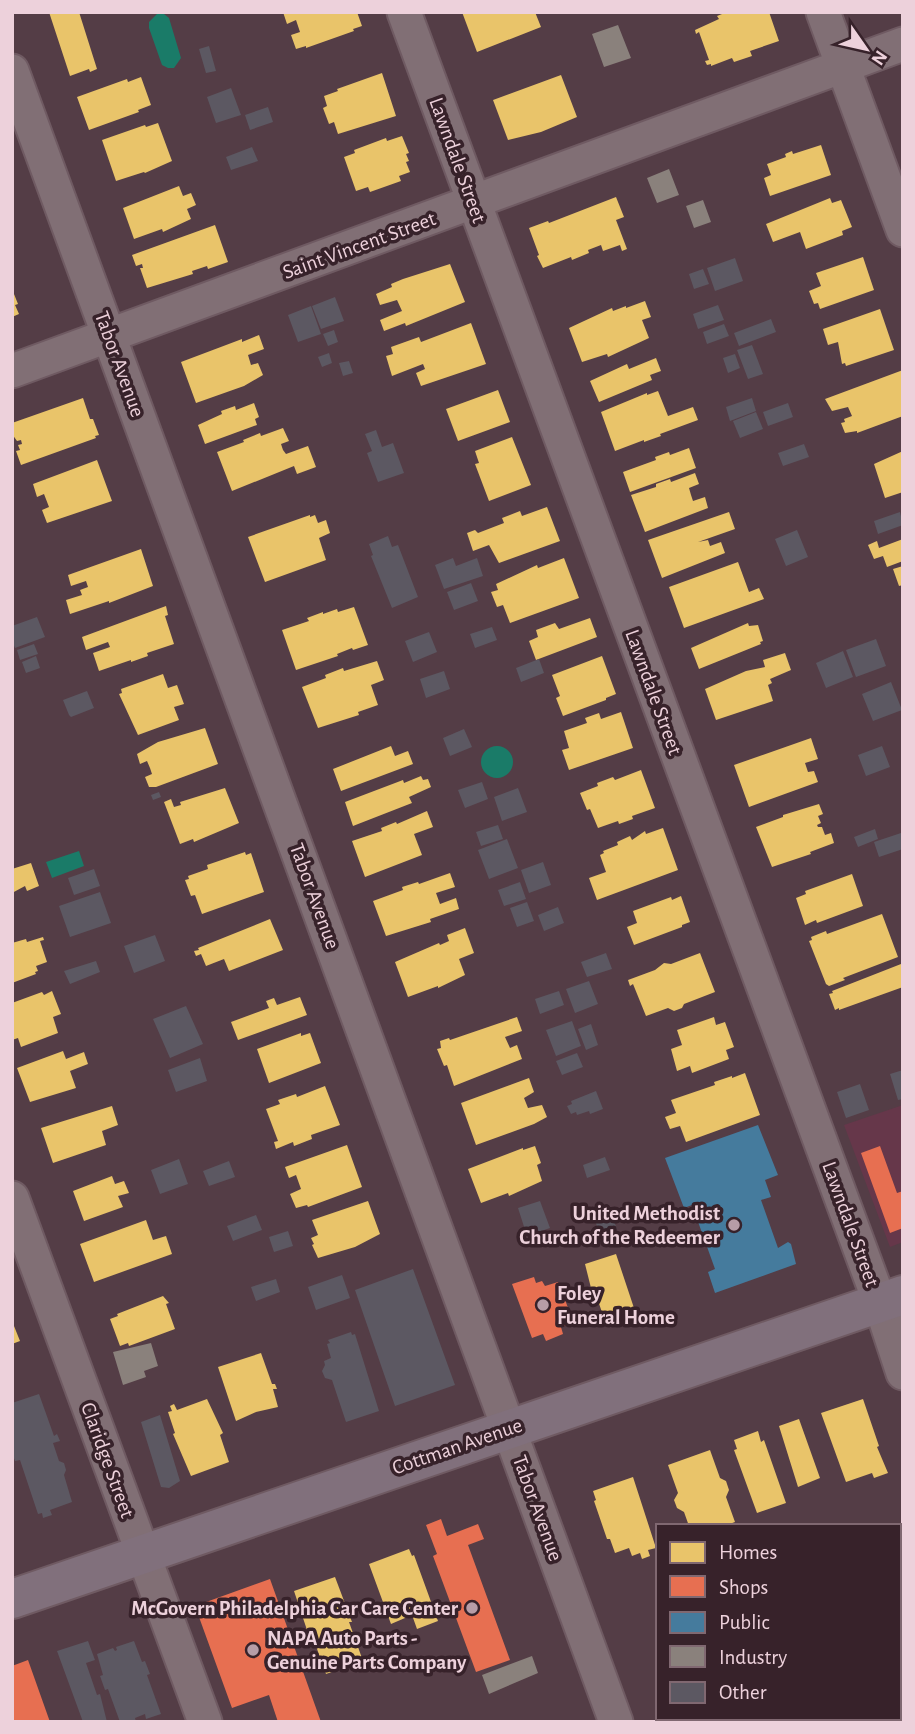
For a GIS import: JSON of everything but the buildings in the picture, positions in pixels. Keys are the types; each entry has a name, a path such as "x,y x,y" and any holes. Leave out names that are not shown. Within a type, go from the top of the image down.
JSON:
{"main road":[{"name":"Cottman Avenue","path":"12,1599 891,1299"}],"street":[{"name":"Lawndale Street","path":"404,12 473,203 891,1299 903,1373"},
{"path":"823,12 903,230"},
{"name":"Saint Vincent Street","path":"12,371 903,44"},
{"name":"Tabor Avenue","path":"12,71 616,1722"},
{"name":"Claridge Street","path":"12,1198 205,1722"}],"shaded area":[{"path":"157,14 164,14 169,18 181,58 174,68 162,65 149,28 149,22"},
{"path":"497,746 509,750 513,762 509,774 497,778 485,774 481,762 485,750"},
{"path":"79,851 84,866 52,878 46,862"},
{"path":"903,1105 903,1242 890,1247 844,1125"}],"place":[{"name":"United Methodist Church of the Redeemer","path":"734,1225"},
{"name":"Foley Funeral Home","path":"543,1305"},
{"name":"McGovern Philadelphia Car Care Center","path":"472,1608"},
{"name":"NAPA Auto Parts - Genuine Parts Company","path":"253,1650"}]}
